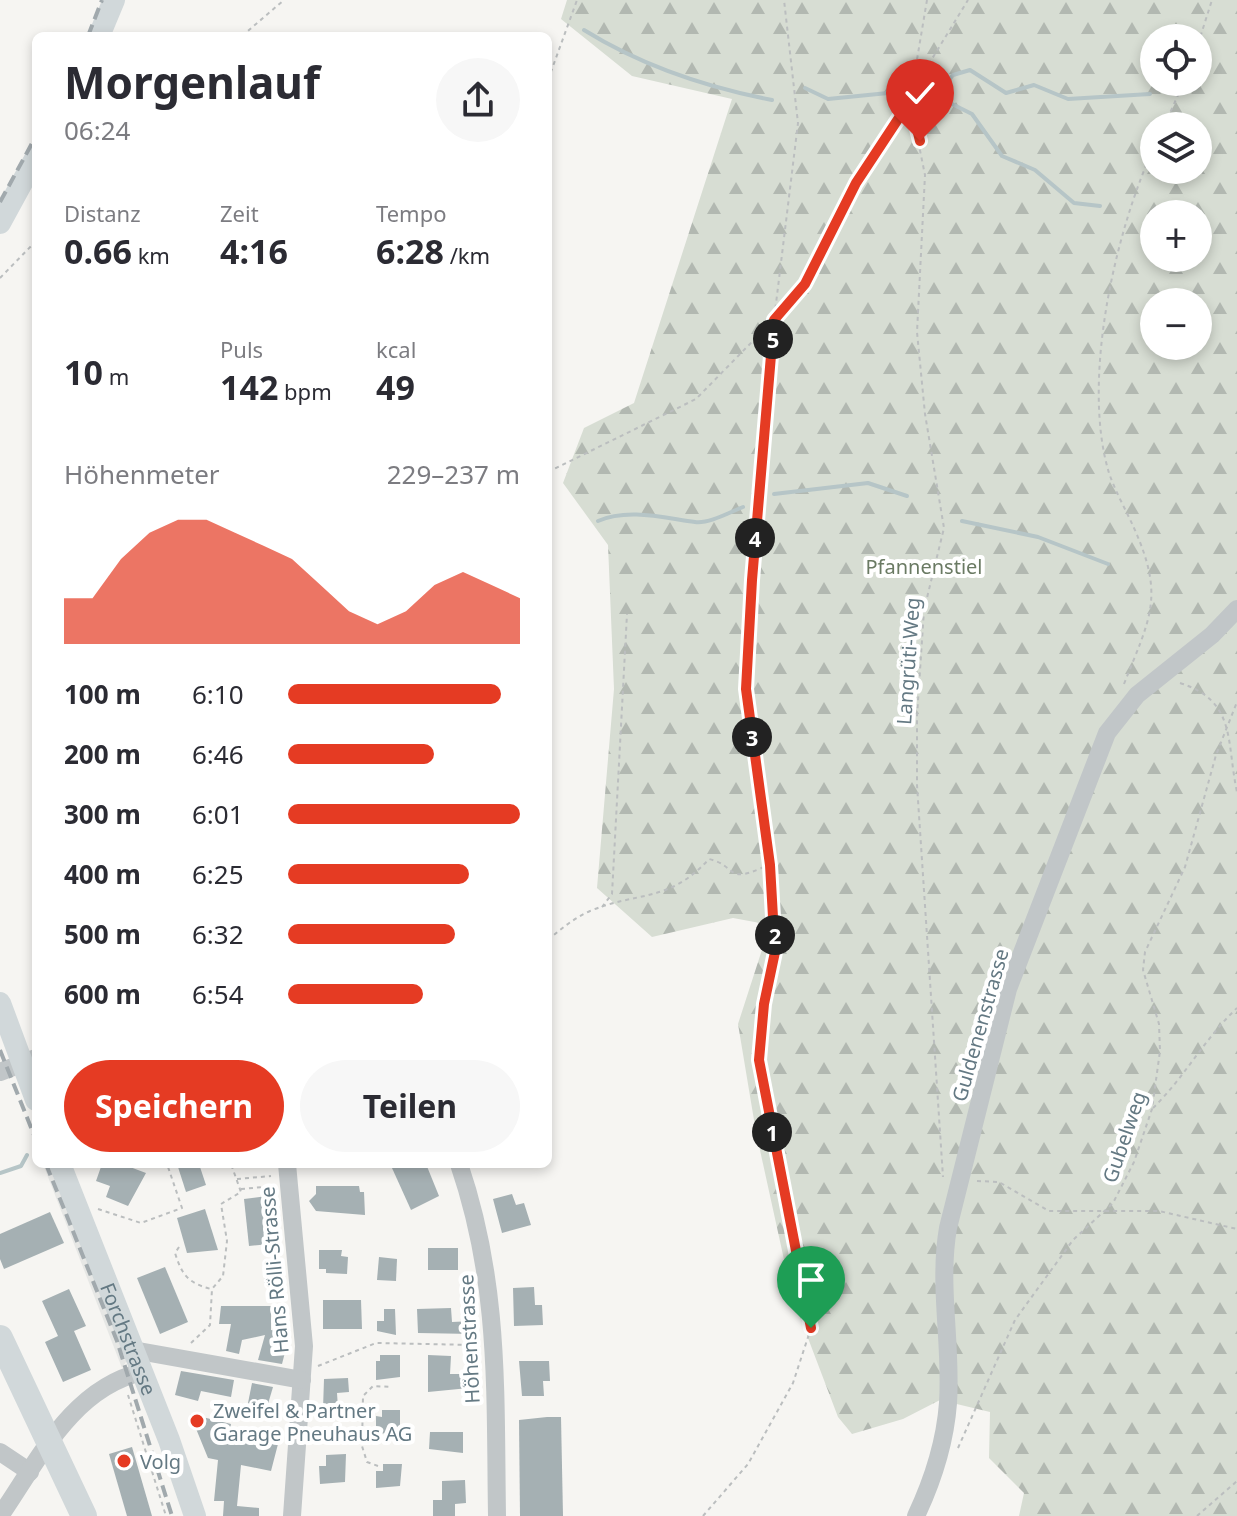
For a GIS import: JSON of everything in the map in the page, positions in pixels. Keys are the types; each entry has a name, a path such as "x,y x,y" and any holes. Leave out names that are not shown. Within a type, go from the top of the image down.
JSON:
{"highway":[{"path":"0,1338 73,1512"},
{"path":"0,1366 73,1512"}],"main road":[{"path":"101,32 114,0"},
{"path":"0,223 32,164"},
{"path":"0,1003 29,1061"},
{"name":"Forchstrasse","path":"62,1168 133,1350 132,1375 195,1516"}],"street":[{"name":"Guldenenstrasse","path":"916,1516 937,1464 948,1402 943,1268 951,1180 1008,989 1115,720 1212,635 1237,609"},
{"path":"0,1072 29,1061"},
{"name":"Höhenstrasse","path":"460,1168 487,1267 494,1345 497,1516"},
{"name":"Hans Rölli-Strasse","path":"288,1175 301,1297 302,1376 292,1516"},
{"path":"133,1350 302,1376"},
{"path":"0,1516 64,1425 91,1393 132,1375"},
{"path":"0,1452 30,1472"}],"path":[{"path":"247,32 284,0"},
{"path":"552,69 577,0"},
{"path":"703,1516 748,1464 793,1383 811,1328 759,1060 764,1004 775,952 770,865 746,689 774,320 798,123 784,0"},
{"path":"910,101 927,0"},
{"path":"552,470 696,399 774,320 805,284 856,183 910,101 968,0"},
{"path":"1204,24 1212,0"},
{"name":"Langrüti-Weg","path":"910,101 925,175 917,332 925,414 944,528 924,610 917,716 917,785 951,1180"},
{"path":"1115,720 1119,696 1147,625 1154,591 1146,555 1109,472 1100,402 1101,328 1133,191 1140,176"},
{"path":"0,278 32,245"},
{"path":"602,907 612,894 627,614"},
{"path":"1159,679 1186,684 1208,695 1228,721 1237,792"},
{"name":"Gubelweg","path":"960,1443 1015,1320 1073,1240 1107,1209 1128,1177 1152,1109 1160,1036 1145,982 1145,952 1185,867 1228,721 1237,702"},
{"path":"552,937 572,920 602,907 674,889 709,859 730,873 747,875 770,865"},
{"path":"1152,1109 1167,1094 1217,1027 1237,1008"},
{"path":"88,1206 141,1223 182,1208 168,1168"},
{"path":"186,1359 192,1341 210,1325 212,1289 223,1276 227,1241 221,1204 238,1196 239,1189 232,1168"},
{"path":"236,1179 288,1175"},
{"path":"239,1189 288,1175"},
{"path":"951,1180 999,1182 1049,1211 1159,1211 1237,1229"},
{"path":"179,1247 175,1253 182,1272 192,1284 212,1289"},
{"path":"302,1376 376,1343 494,1345"},
{"path":"132,1375 166,1516"},
{"path":"378,1466 367,1462 362,1429 363,1396 373,1386 392,1387"},
{"path":"298,1431 362,1429"},
{"path":"1197,1516 1237,1481"}],"shaded area":[{"path":"45,1168 54,1168 128,1359 122,1368"}],"green space":[{"name":"Pfannenstiel","path":"567,0 1237,0 1237,1516 1019,1516 1024,1493 989,1458 990,1412 940,1400 903,1419 852,1434 838,1417 792,1296 756,1132 738,1024 770,925 733,918 652,937 597,888 614,689 608,545 563,483 584,428 634,403 732,99 632,76 561,19"}],"building":[{"path":"101,1168 133,1168 146,1173 128,1206 106,1197 110,1186 96,1181"},
{"path":"178,1168 200,1168 206,1185 186,1192"},
{"path":"392,1168 428,1168 439,1196 411,1210"},
{"path":"316,1186 359,1186 360,1192 364,1192 365,1215 316,1211 309,1201 316,1194"},
{"path":"512,1194 516,1205 524,1203 531,1225 502,1233 493,1199"},
{"path":"275,1195 281,1243 249,1246 244,1199"},
{"path":"205,1209 218,1250 187,1253 177,1218"},
{"path":"50,1212 64,1243 4,1269 0,1259 0,1234"},
{"path":"428,1248 458,1248 458,1270 428,1270"},
{"path":"319,1250 342,1250 341,1256 348,1257 347,1274 326,1273 326,1269 319,1269"},
{"path":"379,1257 397,1259 396,1281 377,1280"},
{"path":"264,1265 284,1265 285,1283 264,1283"},
{"path":"165,1267 188,1322 160,1334 137,1278"},
{"path":"534,1287 535,1305 542,1305 543,1325 514,1326 513,1288"},
{"path":"69,1289 86,1326 74,1331 91,1370 63,1382 45,1342 58,1336 42,1301"},
{"path":"323,1300 361,1300 362,1329 323,1329"},
{"path":"221,1306 271,1306 271,1330 290,1333 282,1364 258,1360 265,1335 242,1340 239,1354 226,1351 231,1324 219,1324"},
{"path":"451,1308 452,1322 473,1321 473,1334 418,1333 417,1309"},
{"path":"384,1309 395,1309 396,1335 377,1331 377,1321 384,1321"},
{"path":"380,1355 400,1355 400,1377 376,1380 376,1361 380,1361"},
{"path":"428,1355 451,1356 450,1374 470,1374 469,1388 428,1392"},
{"path":"519,1361 549,1361 550,1381 543,1381 544,1396 522,1396"},
{"path":"181,1371 234,1380 231,1397 201,1391 198,1401 175,1395"},
{"path":"348,1378 349,1392 337,1393 338,1408 323,1409 324,1379"},
{"path":"252,1383 273,1387 265,1414 247,1408"},
{"path":"382,1410 400,1410 400,1432 376,1434 376,1416 382,1417"},
{"path":"190,1414 231,1424 229,1435 278,1444 271,1471 241,1465 237,1506 259,1508 259,1516 223,1516 224,1501 214,1501 218,1460 208,1458"},
{"path":"561,1417 563,1516 520,1516 519,1420"},
{"path":"430,1432 463,1432 463,1453 429,1449"},
{"path":"132,1447 152,1516 127,1516 109,1454"},
{"path":"346,1454 345,1482 320,1484 319,1466 326,1466 326,1455"},
{"path":"383,1464 402,1464 400,1486 376,1488 376,1471 383,1471"},
{"path":"465,1480 466,1503 455,1504 455,1516 433,1516 433,1500 442,1500 442,1481"}],"waterway":[{"path":"584,30 628,54 675,74 772,100"},
{"path":"936,96 953,75 970,70 1006,93 1034,85 1068,99 1140,95"},
{"path":"805,88 828,99 898,92"},
{"path":"928,92 972,114 1002,156 1035,170 1074,203 1100,206"},
{"path":"774,494 868,483 907,496"},
{"path":"598,521 634,515 701,522 743,507"},
{"path":"962,521 1038,537 1108,564"},
{"path":"0,1173 21,1166 27,1155"}],"railway":[{"path":"90,32 102,0"},
{"path":"0,202 32,143"},
{"path":"0,1050 32,1130"},
{"path":"48,1168 117,1341 172,1516"}],"place":[{"name":"Zweifel & Partner Garage Pneuhaus AG","path":"197,1421"},
{"name":"Volg","path":"124,1461"}],"route":[{"path":"811,1328 759,1060 764,1004 775,952 773,894 746,689 774,320 805,284 856,183 910,101 920,141"}]}
